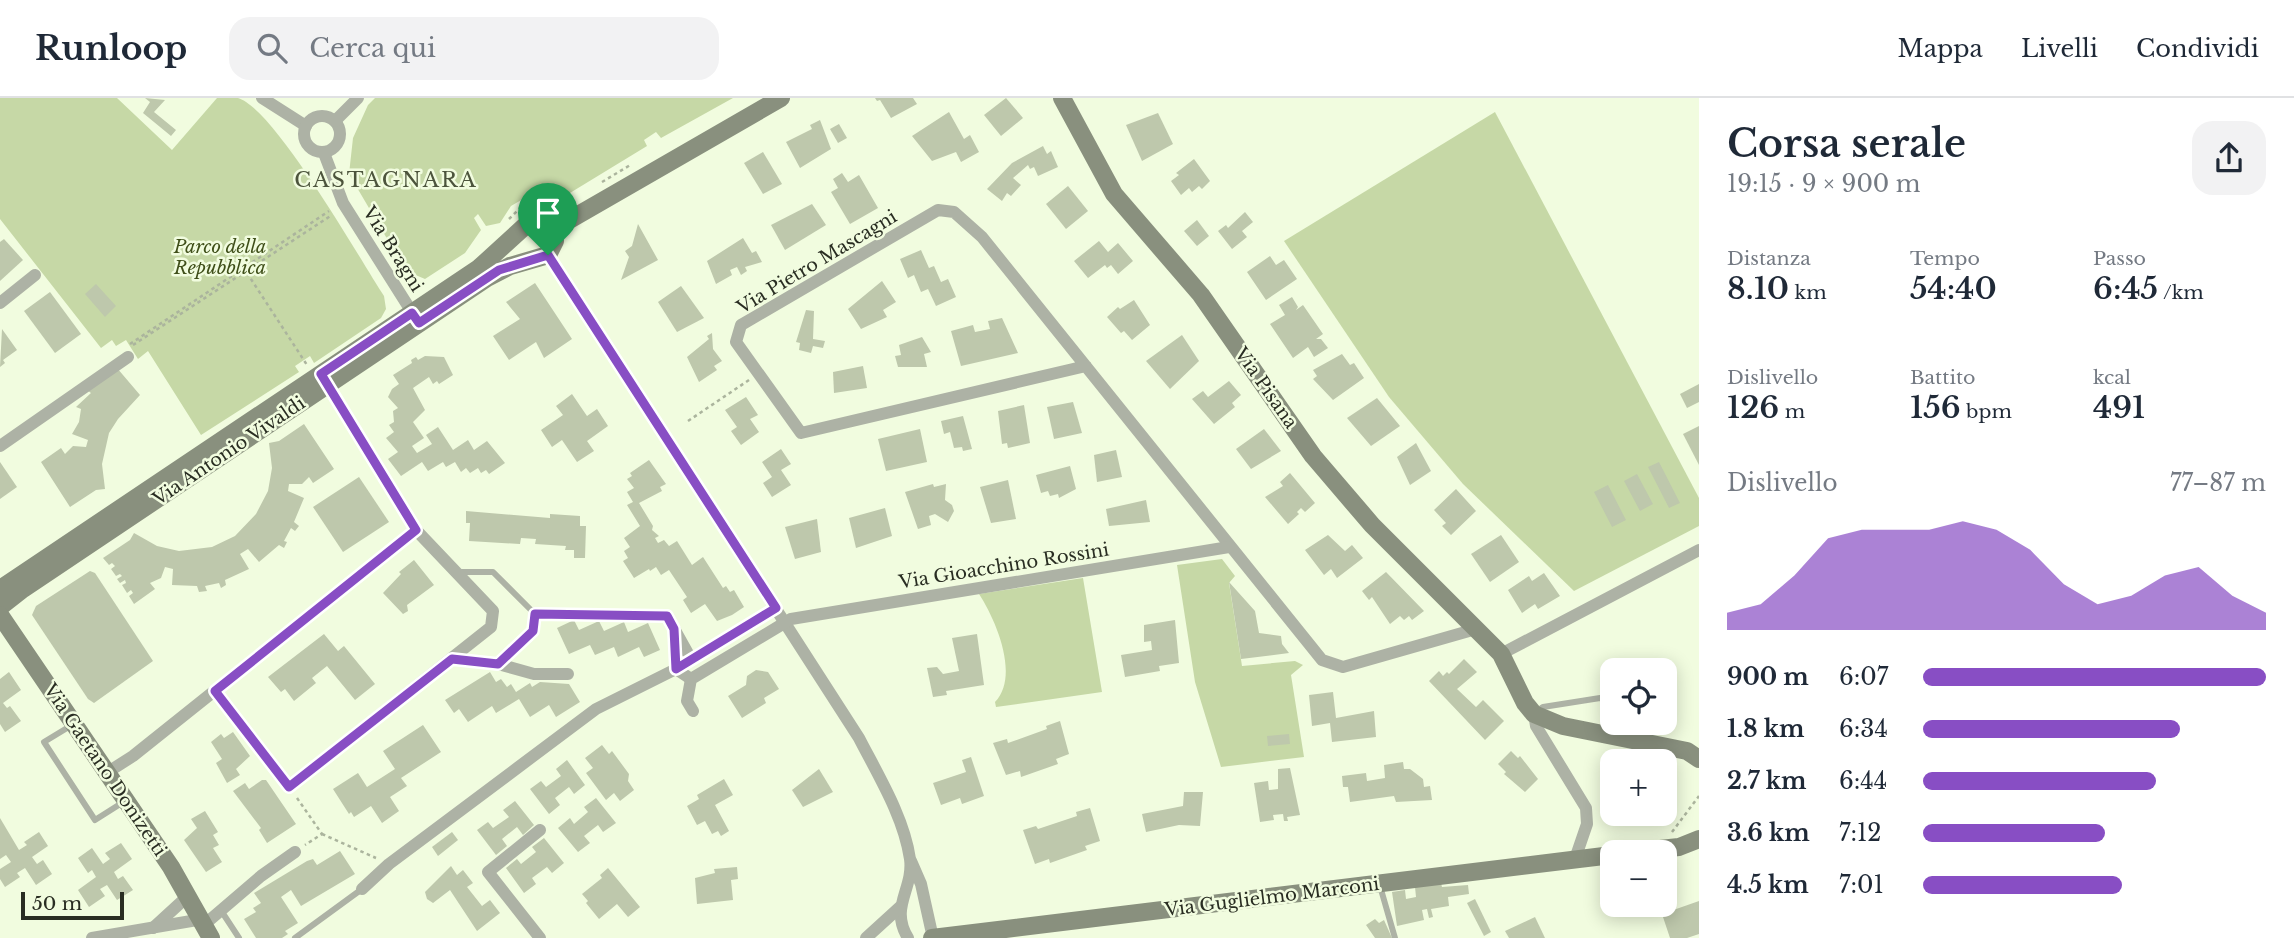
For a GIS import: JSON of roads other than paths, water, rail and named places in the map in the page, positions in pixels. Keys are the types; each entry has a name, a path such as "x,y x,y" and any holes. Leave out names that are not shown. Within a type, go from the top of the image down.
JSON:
{"street":[{"name":"Via Bragni","path":"262,98 306,126 304,136 307,145 314,151 324,153 343,203 416,318"},
{"path":"335,121 358,98"},
{"path":"552,230 781,98"},
{"name":"Via Pisana","path":"1062,98 1114,194 1201,295 1313,456 1372,525 1501,654 1524,703 1534,714 1536,726 1586,808 1587,824 1574,859"},
{"path":"306,126 319,116 335,121 340,130 340,140 334,149 324,153"},
{"name":"Via Pietro Mascagni","path":"1086,366 801,433 736,342 741,325 937,210 954,212 982,237 1086,366 1228,547 1322,660 1343,667 1476,629"},
{"path":"541,257 555,241 552,230 536,222 514,227 520,248 541,257 776,608 859,738 896,815 923,892 932,938"},
{"name":"Via Antonio Vivaldi","path":"416,318 480,268 514,227"},
{"name":"Via Antonio Vivaldi","path":"0,589 320,376 499,270 541,257"},
{"path":"0,303 35,275"},
{"path":"0,446 128,357"},
{"path":"215,691 289,787 491,627 493,611 416,530 320,376"},
{"name":"Via Antonio Vivaldi","path":"0,607 320,376"},
{"path":"108,772 215,691 416,530"},
{"name":"Via Gioacchino Rossini","path":"691,680 791,619 1228,547"},
{"path":"1501,654 1699,550"},
{"path":"362,890 389,864 596,709 676,669 776,608"},
{"path":"535,614 667,616 691,659"},
{"name":"Via Gaetano Donizetti","path":"0,615 189,895 206,931"},
{"path":"674,629 676,669"},
{"path":"498,664 534,674 568,674"},
{"path":"676,669 691,680 688,701 693,711"},
{"path":"1534,714 1563,726 1687,751 1699,758"},
{"path":"540,830 488,872 540,938"},
{"path":"1677,841 1699,839"},
{"path":"1677,842 1699,852"},
{"path":"92,938 153,928 206,931 222,912 261,876 295,852"},
{"name":"Via Guglielmo Marconi","path":"932,938 1600,856"},
{"path":"908,938 900,907 911,861"},
{"path":"153,928 189,895"},
{"path":"866,938 900,907"}],"lane":[{"path":"452,659 498,664 533,631 535,614 494,572 458,572"},
{"path":"1534,714 1543,707 1600,698"},
{"path":"73,723 44,743 95,820 126,800"},
{"path":"1633,735 1633,742"},
{"path":"1379,884 1395,938"},
{"path":"295,938 362,890"},
{"path":"222,912 239,938"}],"district":[{"name":"CASTAGNARA","path":"386,180"}],"park label":[{"name":"Parco della Repubblica","path":"220,257"}]}
